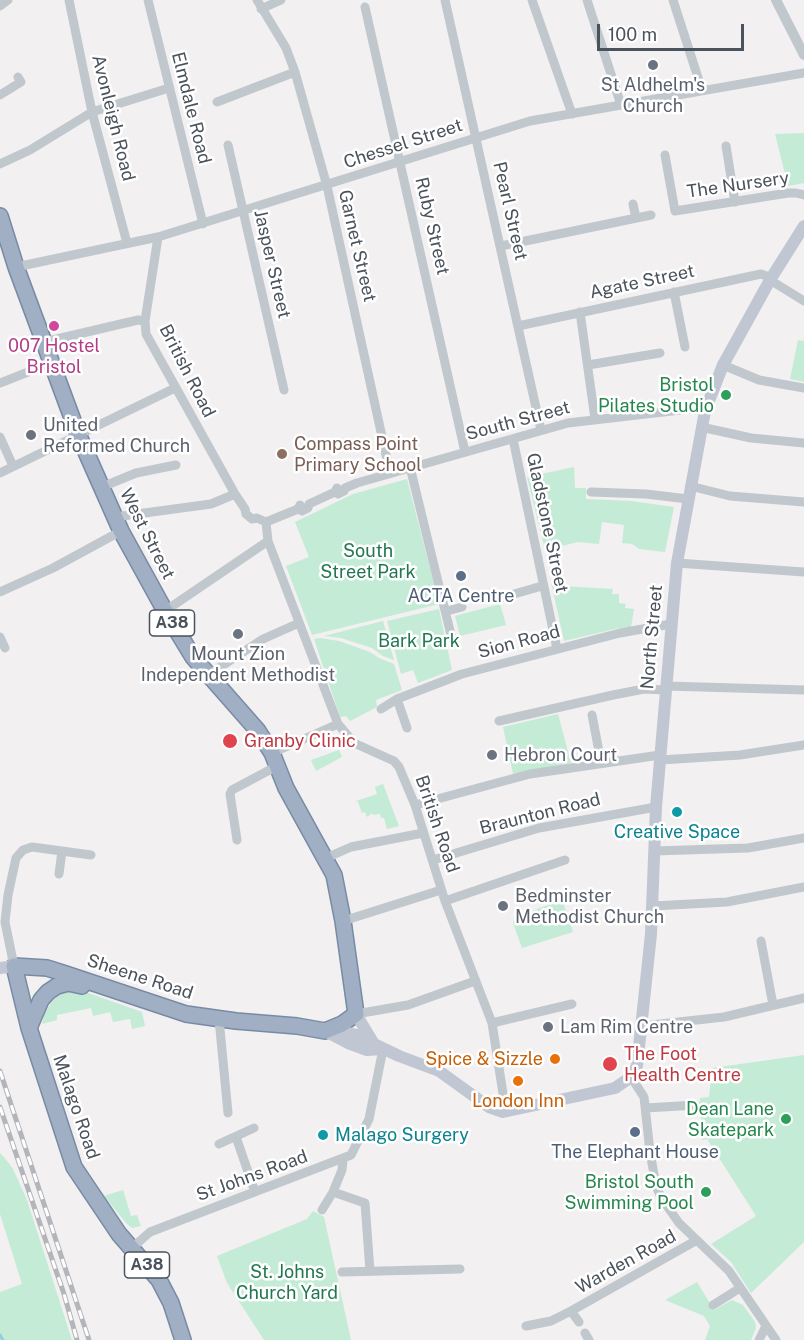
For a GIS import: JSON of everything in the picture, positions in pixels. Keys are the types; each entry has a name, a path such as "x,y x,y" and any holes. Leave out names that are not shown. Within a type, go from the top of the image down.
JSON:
{"highway":[{"name":"West Street","path":"0,216 4,244 16,267 78,434 118,524 165,610 194,657 258,731 274,759 286,788 334,875 356,1014"},
{"name":"Sheene Road","path":"7,967 47,968 186,1014 324,1031"},
{"name":"Malago Road","path":"7,967 75,1167 106,1217 159,1280 171,1303 183,1340"},
{"path":"29,1028 41,1000 57,986 68,983 87,987 102,986"},
{"path":"324,1031 342,1024 356,1014"}],"main road":[{"name":"North Street","path":"632,1077 637,1065 642,1026 652,906 656,807 677,563 701,427 723,365 771,279 804,226"},
{"path":"356,1014 370,1038 383,1049 439,1071 489,1107 503,1112 615,1088 632,1077"},
{"path":"324,1031 344,1032 370,1038"},
{"path":"324,1031 367,1050 383,1049"}],"street":[{"path":"0,6 8,0"},
{"name":"Avonleigh Road","path":"69,0 92,112 127,243"},
{"name":"Elmdale Road","path":"148,0 203,224"},
{"path":"259,4 281,0"},
{"name":"Pearl Street","path":"445,0 541,430"},
{"path":"532,0 572,114"},
{"path":"586,0 621,105"},
{"path":"674,0 702,90"},
{"path":"776,0 804,55"},
{"name":"Garnet Street","path":"259,4 286,48 295,72 327,186 390,473"},
{"name":"Ruby Street","path":"365,7 465,452"},
{"path":"217,102 295,72"},
{"name":"Chessel Street","path":"16,267 158,237 530,121 804,74"},
{"path":"2,98 21,82 18,77"},
{"path":"0,164 30,150 92,112 169,88"},
{"name":"Jasper Street","path":"228,145 284,390"},
{"path":"726,146 735,202"},
{"name":"The Nursery","path":"665,155 675,211 788,193 804,195"},
{"path":"633,204 636,218"},
{"path":"501,246 651,215"},
{"name":"British Road","path":"158,237 145,321 146,334 246,514 252,519 257,518 266,522 268,541 338,724 354,743 394,761 399,767 415,805 441,890 492,1023 504,1100 503,1112"},
{"name":"Agate Street","path":"518,326 760,274 771,279"},
{"path":"771,279 804,301"},
{"path":"674,292 685,347"},
{"path":"580,312 595,419"},
{"path":"44,342 138,320 145,321"},
{"path":"588,365 660,353"},
{"path":"0,383 51,363"},
{"path":"723,365 759,380 804,388"},
{"path":"0,472 175,388"},
{"name":"South Street","path":"266,522 299,509 302,511 308,508 309,504 335,492 336,488 341,486 345,488 410,467 568,423 689,409 705,411"},
{"path":"701,427 751,438 804,443"},
{"path":"0,437 14,466"},
{"name":"Gladstone Street","path":"513,439 556,649"},
{"path":"102,488 136,472 176,465"},
{"path":"410,467 447,611 451,635"},
{"path":"591,492 689,493 804,502"},
{"path":"0,592 53,568 118,524 211,504 235,494"},
{"path":"165,610 268,541"},
{"path":"677,563 804,572"},
{"path":"500,598 542,586"},
{"path":"447,611 462,607"},
{"path":"208,675 263,639 299,623"},
{"name":"Sion Road","path":"381,709 397,699 462,674 620,633 671,624"},
{"path":"0,638 5,648"},
{"path":"499,721 644,689 804,690"},
{"path":"397,699 407,728"},
{"path":"592,715 601,762"},
{"path":"237,840 230,794 232,790 274,759 338,724"},
{"path":"415,805 530,774 601,762 740,755 804,745"},
{"name":"Braunton Road","path":"433,860 539,828 656,807"},
{"path":"326,858 351,847 423,833"},
{"path":"654,851 748,848 804,838"},
{"path":"7,967 5,922 16,858 23,850 32,847 91,855"},
{"path":"59,874 62,851"},
{"path":"445,901 565,861"},
{"path":"652,906 727,903 804,886"},
{"path":"343,921 441,890"},
{"path":"761,941 773,1005"},
{"path":"356,1014 408,1005 475,981"},
{"path":"642,1026 724,1017 804,998"},
{"path":"492,1023 572,1004"},
{"path":"219,1019 228,1113"},
{"path":"322,1210 333,1192 342,1170 343,1160 351,1155 369,1119 383,1049"},
{"path":"632,1077 644,1097 656,1186 665,1204 679,1223 729,1271 776,1340"},
{"path":"646,1107 696,1105"},
{"path":"219,1144 254,1128"},
{"path":"236,1137 255,1192"},
{"name":"St Johns Road","path":"132,1248 150,1232 343,1160"},
{"path":"333,1192 365,1203 370,1271"},
{"name":"Warden Road","path":"526,1326 551,1321 571,1311 697,1240"},
{"path":"342,1272 460,1269"},
{"path":"713,1305 740,1288"},
{"name":"Warden Road","path":"571,1311 579,1322"},
{"path":"759,1340 766,1326"}],"green space":[{"path":"804,133 804,183 788,186 775,134"},
{"path":"798,340 804,341 804,382 790,379"},
{"path":"574,467 575,488 586,488 586,499 631,501 674,507 665,552 639,549 632,544 622,543 624,525 602,522 599,544 578,542 545,550 527,477"},
{"name":"South Street Park","path":"407,479 439,604 312,635 286,566 309,557 295,522 353,494"},
{"path":"561,581 562,586 613,589 612,594 619,594 619,603 626,604 625,608 634,609 631,627 564,641 551,582"},
{"name":"South Street Park","path":"500,604 506,625 460,636 455,616"},
{"name":"Bark Park","path":"439,609 452,670 418,683 413,670 401,674 387,621"},
{"name":"South Street Park","path":"383,621 394,660 372,648 341,638 324,636"},
{"path":"314,639 339,641 370,652 394,664 402,690 376,700 377,707 350,721 346,716 340,717"},
{"path":"558,714 571,763 513,774 503,727"},
{"path":"339,750 342,757 316,771 311,760"},
{"path":"383,784 399,826 387,829 384,818 381,818 380,814 373,815 372,813 367,817 365,812 362,813 356,801 377,794 375,787"},
{"path":"556,902 563,902 573,932 522,948 513,923 514,919"},
{"path":"77,989 142,1012 145,1026 132,1029 130,1019 113,1022 110,1012 93,1016 91,1008 57,1015 57,1020 42,1024 45,1012 54,999 66,991"},
{"path":"804,1055 804,1242 751,1293 731,1262 711,1244 756,1216 707,1139 702,1140 700,1098 709,1097 712,1068"},
{"path":"0,1153 13,1169 27,1200 72,1340 0,1340 0,1292 22,1284 0,1214"},
{"path":"123,1190 131,1216 137,1215 141,1226 132,1228 127,1224 104,1196"},
{"name":"St. Johns Church Yard","path":"313,1211 324,1217 351,1340 264,1340 227,1283 217,1256 307,1219"},
{"path":"697,1282 714,1310 732,1300 743,1305 755,1322 756,1328 751,1340 705,1340 710,1326 704,1316 665,1300"}],"waterway":[{"path":"0,1335 3,1340"}],"railway":[{"path":"0,1071 89,1340"},
{"path":"0,1107 64,1294 77,1340"}],"place":[{"name":"St Aldhelm's Church","path":"653,65"},
{"name":"007 Hostel Bristol","path":"54,326"},
{"name":"Bristol Pilates Studio","path":"726,395"},
{"name":"United Reformed Church","path":"31,435"},
{"name":"Compass Point Primary School","path":"282,454"},
{"name":"ACTA Centre","path":"461,576"},
{"name":"Mount Zion Independent Methodist","path":"238,634"},
{"name":"Granby Clinic","path":"230,741"},
{"name":"Hebron Court","path":"492,755"},
{"name":"Creative Space","path":"677,812"},
{"name":"Bedminster Methodist Church","path":"503,906"},
{"name":"Lam Rim Centre","path":"548,1027"},
{"name":"Spice & Sizzle","path":"555,1059"},
{"name":"The Foot Health Centre","path":"610,1064"},
{"name":"London Inn","path":"518,1081"},
{"name":"Dean Lane Skatepark","path":"786,1119"},
{"name":"The Elephant House","path":"635,1132"},
{"name":"Malago Surgery","path":"323,1135"},
{"name":"Bristol South Swimming Pool","path":"706,1192"}]}
